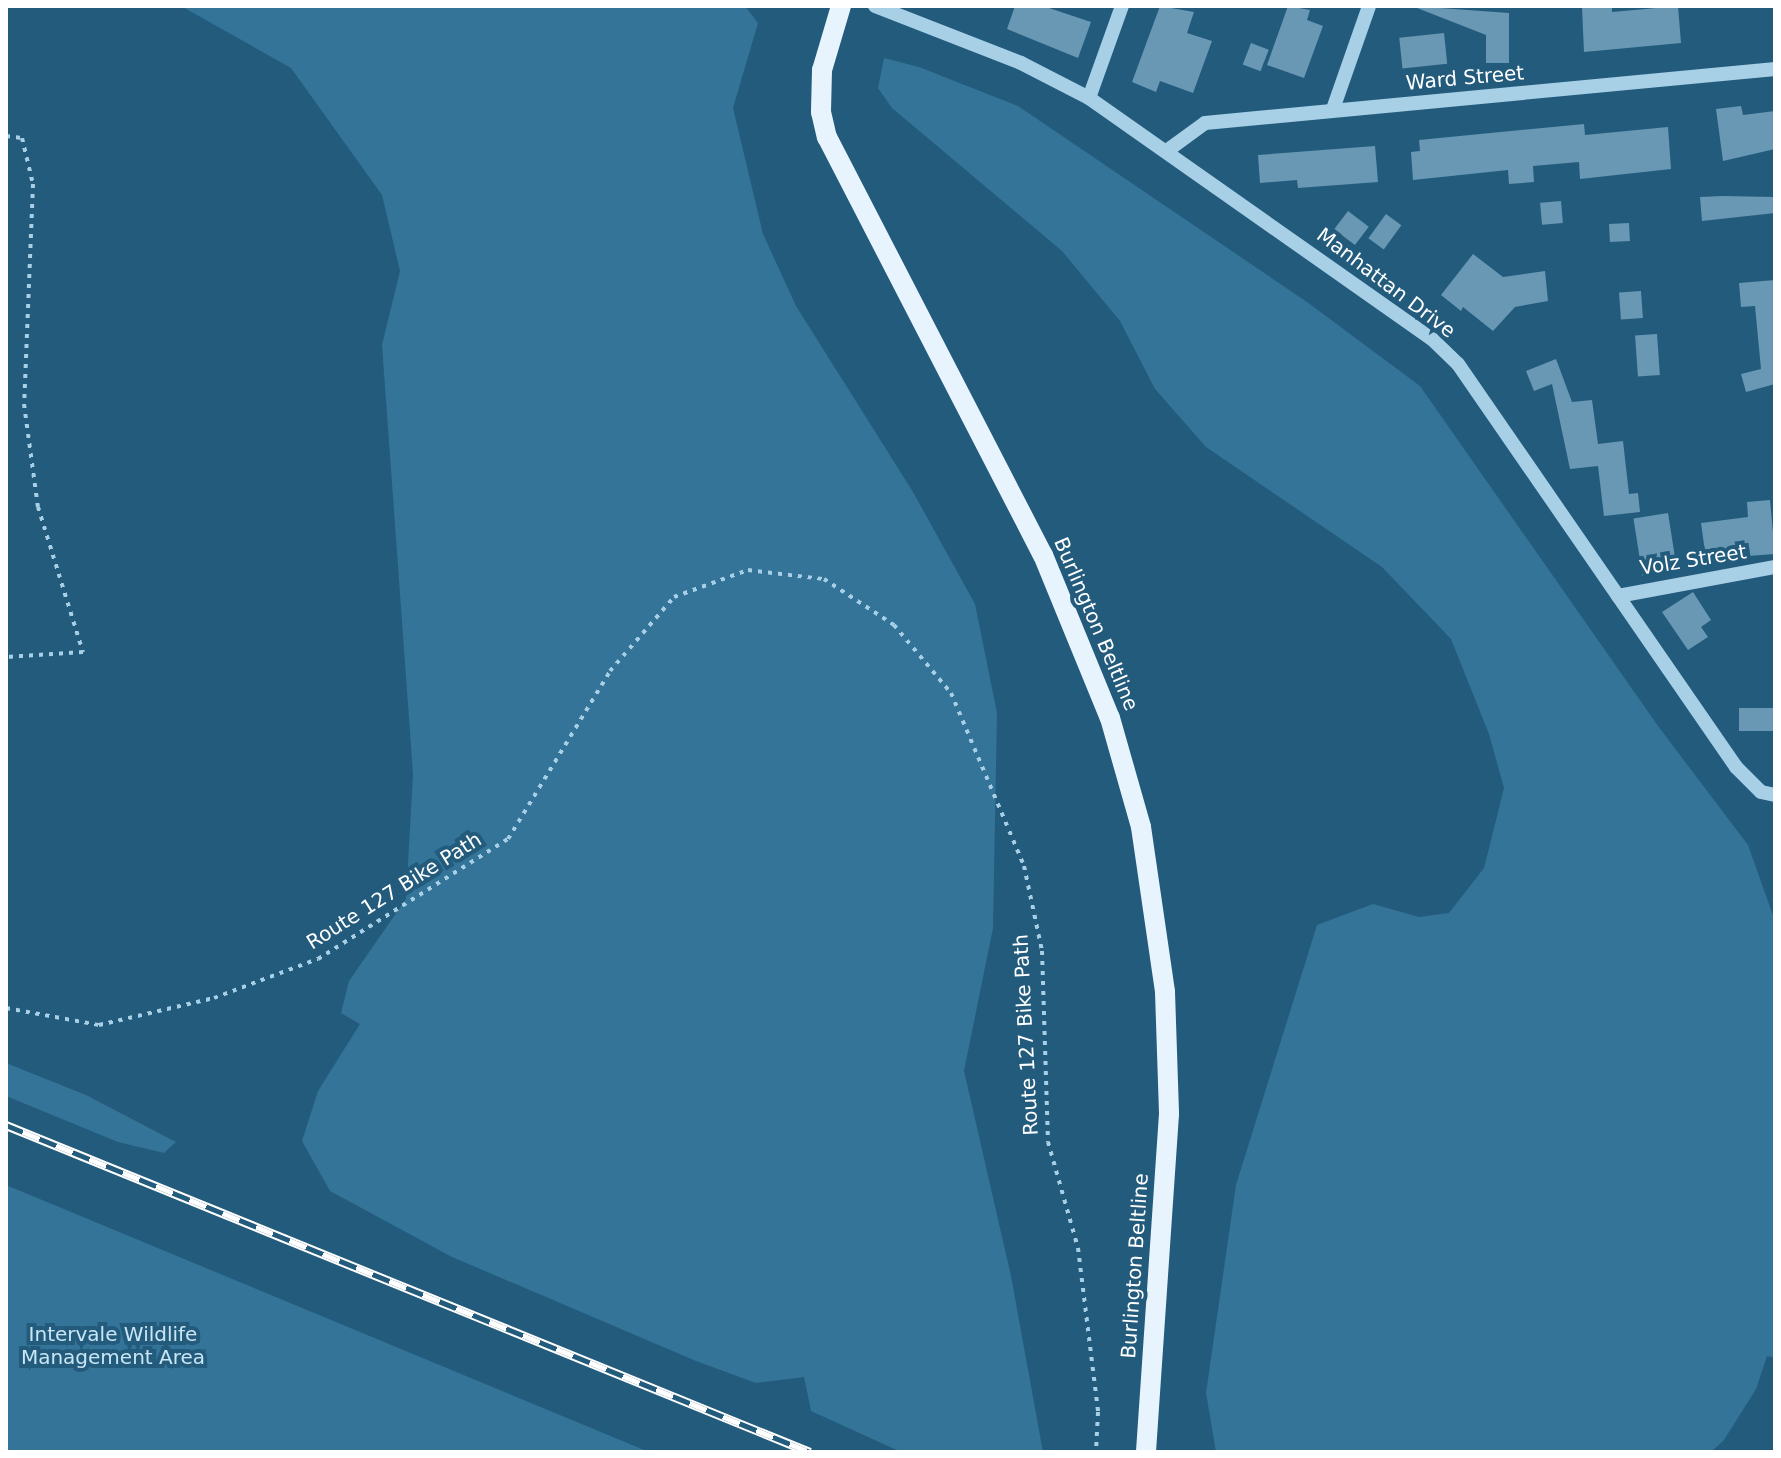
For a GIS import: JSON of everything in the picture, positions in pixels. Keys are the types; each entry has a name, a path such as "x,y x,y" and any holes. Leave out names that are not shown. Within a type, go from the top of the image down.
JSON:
{"main road":[{"name":"Burlington Beltline","path":"841,6 822,70 821,112 827,137 1043,555 1110,718 1141,827 1165,992 1169,1114 1146,1452"}],"street":[{"name":"Manhattan Drive","path":"875,6 1021,63 1089,98 1168,150 1432,339 1458,364 1736,767 1768,793"},
{"path":"1089,98 1122,6"},
{"path":"1333,109 1369,6"},
{"name":"Ward Street","path":"1168,150 1205,123 1775,69"},
{"name":"Volz Street","path":"1618,596 1775,567"}],"path":[{"path":"6,136 22,138 33,184 24,404 36,492 83,652 6,657"},
{"name":"Route 127 Bike Path","path":"6,1008 99,1025 214,998 318,959 508,839 610,671 674,597 748,570 824,579 894,625 951,693 1024,866 1042,951 1048,1142 1078,1248 1098,1412 1096,1452"}],"green space":[{"path":"181,6 745,6 758,23 733,108 763,234 796,306 913,492 975,604 997,713 993,928 964,1071 1011,1276 1043,1452 901,1452 811,1411 804,1377 756,1383 696,1361 452,1257 330,1191 302,1141 318,1091 360,1024 341,1013 349,981 406,899 413,774 382,345 400,271 382,195 291,68"},
{"path":"884,58 919,67 1018,106 1307,302 1420,386 1658,726 1748,845 1775,921 1775,1358 1767,1356 1756,1389 1724,1440 1711,1452 1216,1452 1206,1393 1236,1185 1317,925 1373,904 1419,917 1449,913 1484,868 1504,788 1489,734 1451,639 1382,567 1206,447 1155,389 1120,321 1062,251 892,108 878,88"},
{"path":"6,1063 86,1095 176,1142 164,1153 118,1142 6,1096"},
{"name":"Intervale Wildlife Management Area","path":"6,1185 649,1452 6,1452"}],"building":[{"path":"1015,6 1043,6 1091,22 1078,58 1007,29"},
{"path":"1160,6 1194,12 1187,33 1212,41 1193,93 1160,81 1156,92 1132,82"},
{"path":"1288,6 1310,10 1307,20 1323,26 1304,78 1267,65"},
{"path":"1412,6 1509,13 1509,63 1486,63 1486,35"},
{"path":"1678,6 1681,43 1584,52 1582,8 1612,7 1612,12"},
{"path":"1444,33 1447,64 1402,69 1399,38"},
{"path":"1251,43 1269,50 1260,71 1243,64"},
{"path":"1741,106 1743,115 1775,111 1775,149 1723,161 1716,109"},
{"path":"1584,124 1585,135 1668,127 1671,169 1580,179 1579,162 1533,166 1534,182 1509,184 1508,170 1413,180 1411,152 1420,151 1419,140"},
{"path":"1375,146 1378,182 1298,188 1297,180 1260,183 1258,155"},
{"path":"1700,197 1775,197 1775,213 1702,221"},
{"path":"1561,201 1563,223 1542,225 1540,203"},
{"path":"1348,211 1369,227 1355,245 1334,229"},
{"path":"1386,214 1401,225 1384,249 1368,238"},
{"path":"1629,223 1630,241 1610,242 1609,224"},
{"path":"1473,254 1503,277 1545,271 1548,301 1515,307 1493,331 1463,307 1461,311 1441,295"},
{"path":"1775,280 1775,384 1746,392 1741,374 1761,369 1755,306 1741,307 1739,283"},
{"path":"1641,291 1643,318 1621,319 1619,293"},
{"path":"1657,334 1660,375 1638,376 1635,336"},
{"path":"1556,359 1572,402 1592,400 1598,444 1623,441 1629,494 1638,493 1640,512 1604,516 1598,466 1570,469 1552,384 1534,391 1526,371"},
{"path":"1770,500 1775,554 1706,559 1701,523 1748,517 1747,502"},
{"path":"1668,513 1677,570 1643,576 1633,518"},
{"path":"1693,592 1711,620 1701,627 1708,637 1688,650 1662,612"},
{"path":"1739,708 1775,708 1775,731 1739,731"}],"railway":[{"path":"6,1125 810,1452"}]}
